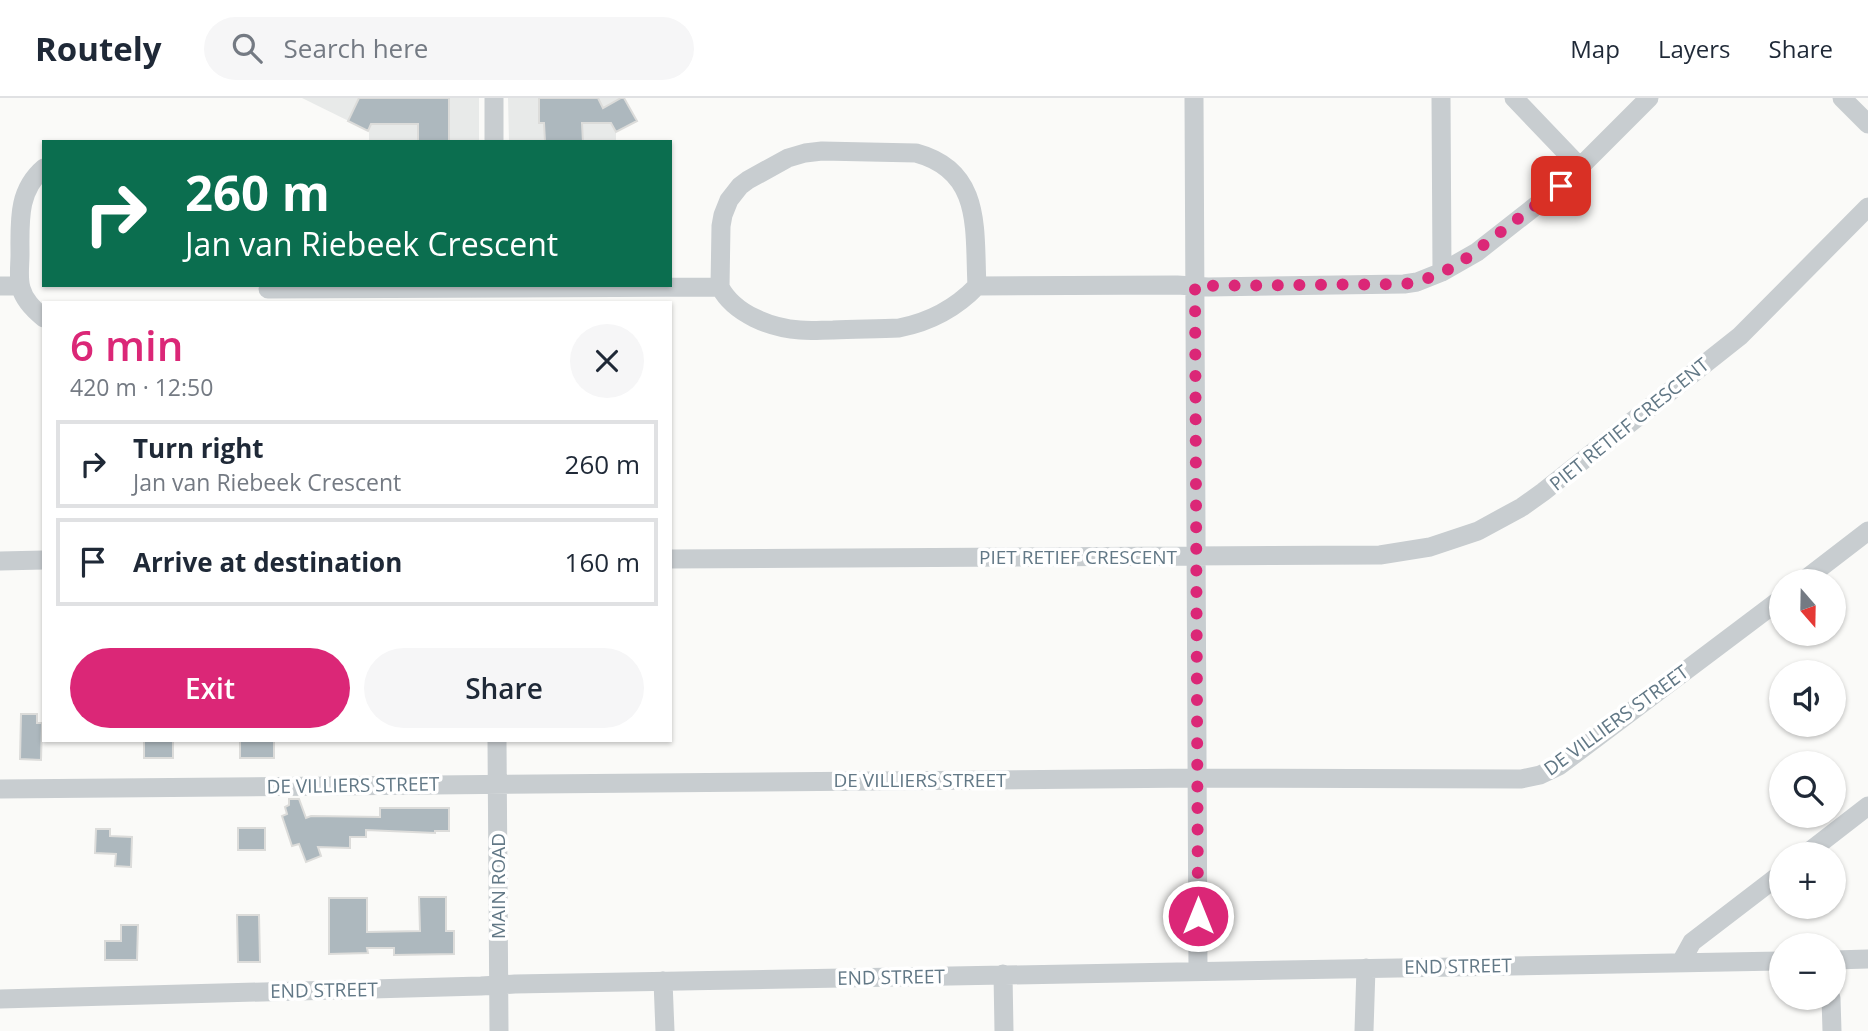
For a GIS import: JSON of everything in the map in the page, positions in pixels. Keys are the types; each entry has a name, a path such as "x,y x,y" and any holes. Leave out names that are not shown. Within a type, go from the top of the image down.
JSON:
{"street":[{"path":"494,98 494,140"},
{"path":"1194,98 1198,971"},
{"path":"1441,98 1442,272"},
{"path":"1514,98 1580,167"},
{"path":"977,286 973,213 963,183 939,161 916,152 822,151 788,158 757,173 740,186 726,207 720,226 720,288 730,302 736,308 767,322 800,330 913,326 941,314 977,286 1405,284 1442,272 1477,252 1561,186 1648,98"},
{"path":"1842,98 1868,124"},
{"path":"42,170 27,188 20,209 20,286 29,303 42,316"},
{"name":"PIET RETIEF CRESCENT","path":"672,559 1380,555 1454,540 1501,520 1543,492 1740,336 1868,207"},
{"path":"0,286 20,286"},
{"path":"264,292 720,288"},
{"path":"1819,569 1868,531"},
{"path":"0,561 42,561"},
{"name":"DE VILLIERS STREET","path":"0,789 1198,778 1521,779 1540,775 1559,766 1769,608"},
{"name":"MAIN ROAD","path":"497,742 499,1031"},
{"path":"1822,842 1868,806"},
{"path":"1681,962 1692,942 1769,883"},
{"path":"1846,960 1868,959"},
{"name":"END STREET","path":"0,999 663,981 1769,961"},
{"path":"1364,1031 1366,968"},
{"path":"1003,974 1004,1031"},
{"path":"663,981 665,1031"},
{"path":"1831,1010 1832,1031"}],"shaded area":[{"path":"302,98 479,98 479,140 369,140 369,131"},
{"path":"508,98 624,98 637,121 616,132 616,140 509,140"}],"building":[{"path":"359,98 449,98 449,140 418,140 418,124 371,124 368,131 348,121"},
{"path":"539,98 598,98 603,108 624,98 637,121 616,132 611,123 582,123 583,140 545,140 544,123 539,123"},
{"path":"21,714 37,714 37,723 42,723 41,760 20,759"},
{"path":"144,742 173,742 173,758 144,758"},
{"path":"240,742 274,742 274,758 240,758"},
{"path":"289,799 299,799 306,818 380,817 380,808 449,808 449,831 435,833 366,830 366,837 350,837 350,848 318,847 321,856 306,862 299,844 292,846 282,816 287,814 285,807 289,805"},
{"path":"238,828 265,828 265,850 238,850"},
{"path":"96,829 110,829 110,836 132,837 131,867 115,866 116,854 95,853"},
{"path":"419,897 446,897 446,931 454,931 454,954 394,955 394,948 367,948 368,953 329,954 329,898 367,898 367,932 420,931"},
{"path":"237,915 259,915 260,962 238,962"},
{"path":"121,925 138,925 137,960 105,960 105,941 121,941"}],"route":[{"path":"1198,916 1195,286 1417,282 1430,278 1477,252 1561,186"}]}
